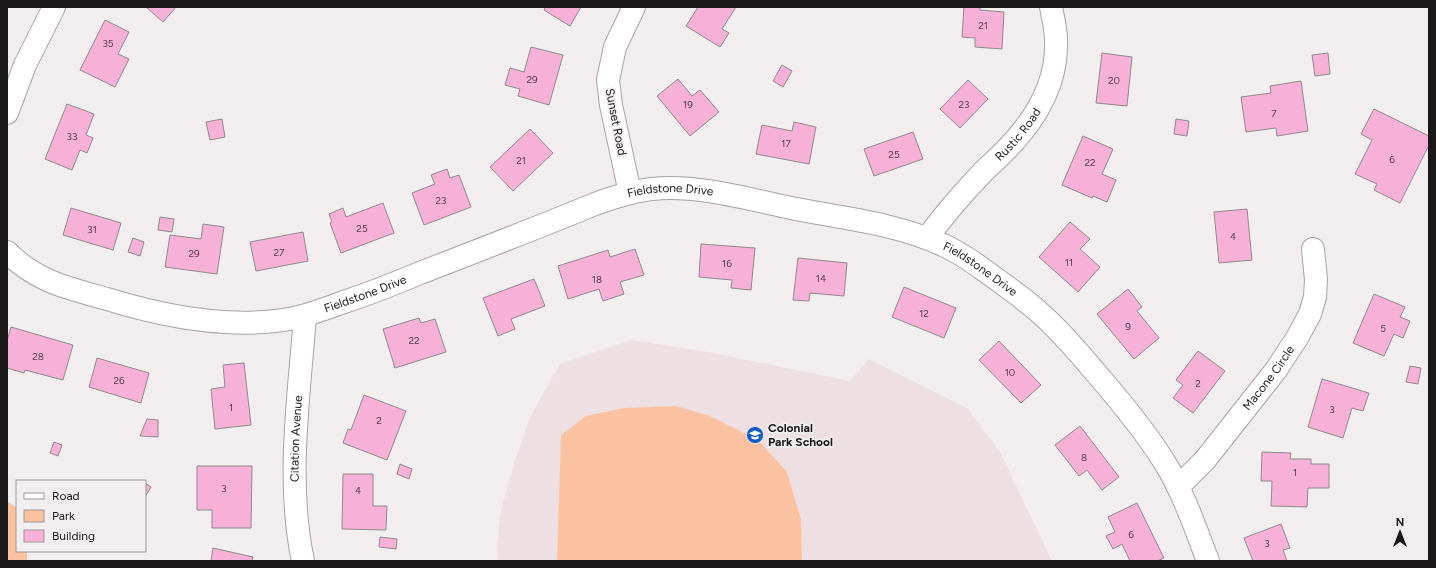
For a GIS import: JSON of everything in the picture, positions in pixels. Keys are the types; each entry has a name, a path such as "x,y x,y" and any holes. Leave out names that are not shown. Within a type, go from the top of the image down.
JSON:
{"street":[{"path":"7,113 25,65 54,7"},
{"name":"Sunset Road","path":"630,193 611,105 608,80 615,47 634,7"},
{"name":"Rustic Road","path":"927,238 947,211 1026,127 1041,105 1050,84 1054,69 1056,50 1056,30 1051,7"},
{"name":"Fieldstone Drive","path":"7,252 27,270 52,283 115,302 180,316 247,323 276,321 305,316 384,288 596,204 630,193 660,188 690,189 710,192 897,229 927,238 956,251 1016,294 1047,320 1068,341 1124,406 1149,439 1178,487 1208,561"},
{"name":"Macone Circle","path":"1178,487 1205,460 1276,370 1310,314 1315,297 1316,280 1313,249"},
{"name":"Citation Avenue","path":"303,561 296,509 295,474 297,420 305,316"}],"shaded area":[{"name":"Colonial Park School","path":"632,340 708,352 850,381 869,359 967,408 1000,452 1052,561 498,561 497,546 501,510 515,461 530,417 560,364"}],"green space":[{"path":"676,406 710,416 758,440 787,472 801,519 802,561 557,561 561,435 586,416 624,408"},
{"path":"7,501 16,507 16,552 27,552 27,561 7,561"}],"building":[{"path":"146,7 176,7 163,22"},
{"path":"545,7 581,7 570,26 544,10"},
{"path":"698,7 736,7 722,29 729,33 720,47 686,26"},
{"path":"964,7 980,7 980,10 1004,12 1002,49 975,47 975,38 962,37"},
{"path":"105,20 129,32 118,54 129,59 115,87 80,70"},
{"path":"531,47 563,55 549,105 518,96 520,89 505,85 510,68 524,72"},
{"path":"1102,53 1132,57 1127,106 1096,103"},
{"path":"1328,53 1330,74 1315,76 1312,55"},
{"path":"782,65 792,71 783,87 773,81"},
{"path":"678,79 692,96 700,90 719,112 690,136 657,96"},
{"path":"968,80 988,99 960,128 940,109"},
{"path":"1301,81 1308,131 1277,136 1276,128 1246,132 1241,97 1271,93 1270,86"},
{"path":"67,104 94,114 86,135 93,138 87,153 80,150 72,170 45,159"},
{"path":"1374,109 1429,136 1429,145 1400,203 1374,190 1377,184 1355,174 1372,140 1361,134"},
{"path":"222,119 225,137 210,140 206,122"},
{"path":"1176,119 1189,121 1187,136 1174,134"},
{"path":"794,122 816,127 809,164 756,154 762,125 792,131"},
{"path":"530,129 553,153 513,191 490,167"},
{"path":"913,132 923,159 874,176 864,149"},
{"path":"1083,136 1113,149 1102,174 1116,180 1107,202 1093,196 1092,198 1062,185"},
{"path":"447,169 450,178 459,175 471,207 424,225 412,193 435,184 431,175"},
{"path":"383,203 394,233 341,253 330,223 332,222 329,214 343,208 346,217"},
{"path":"71,208 121,223 113,250 63,235"},
{"path":"1247,209 1252,260 1219,263 1214,212"},
{"path":"160,217 174,219 172,232 158,230"},
{"path":"1070,222 1090,239 1080,249 1100,267 1078,292 1039,257"},
{"path":"203,224 224,227 217,274 165,267 170,235 201,239"},
{"path":"303,232 308,261 256,271 250,242"},
{"path":"133,238 144,242 140,256 128,252"},
{"path":"701,244 755,248 751,290 731,288 732,280 699,277"},
{"path":"635,249 644,275 620,282 624,294 603,301 599,289 568,299 558,266 608,250 610,257"},
{"path":"798,258 847,263 844,296 810,293 809,301 793,300"},
{"path":"534,279 545,306 511,319 515,329 498,336 483,298"},
{"path":"904,287 956,308 944,338 892,317"},
{"path":"1128,289 1142,307 1137,311 1159,338 1134,359 1097,314"},
{"path":"1374,294 1405,307 1400,317 1410,321 1403,338 1394,334 1384,356 1353,343"},
{"path":"419,318 421,323 435,319 446,352 395,368 383,329"},
{"path":"11,327 73,345 63,380 25,370 24,373 7,368 7,341"},
{"path":"999,341 1041,385 1021,403 979,360"},
{"path":"1198,351 1225,371 1193,413 1173,398 1183,385 1176,380"},
{"path":"97,358 149,373 141,403 89,387"},
{"path":"244,363 251,425 215,429 211,389 225,387 223,365"},
{"path":"1410,366 1421,368 1418,384 1406,382"},
{"path":"1322,379 1369,393 1363,411 1352,408 1343,438 1308,427"},
{"path":"364,395 406,411 387,460 343,443 348,429 351,430"},
{"path":"147,419 158,420 158,437 140,436"},
{"path":"1080,426 1119,477 1102,490 1087,470 1079,476 1055,445"},
{"path":"54,442 62,445 58,456 50,453"},
{"path":"1262,452 1291,453 1290,459 1311,459 1311,464 1329,464 1329,488 1308,488 1307,507 1271,506 1272,481 1261,481"},
{"path":"400,464 412,469 409,479 397,474"},
{"path":"197,466 252,466 251,528 212,528 212,510 197,510"},
{"path":"343,474 373,474 373,506 387,506 386,530 342,529"},
{"path":"146,484 151,487 146,495"},
{"path":"1137,503 1164,558 1157,561 1130,561 1122,544 1113,549 1106,536 1115,532 1108,517"},
{"path":"1281,524 1290,548 1283,550 1287,561 1253,561 1244,538"},
{"path":"380,537 397,539 396,549 379,547"},
{"path":"213,548 253,557 252,561 211,561"}],"place":[{"name":"Colonial Park School","path":"755,435"}]}
